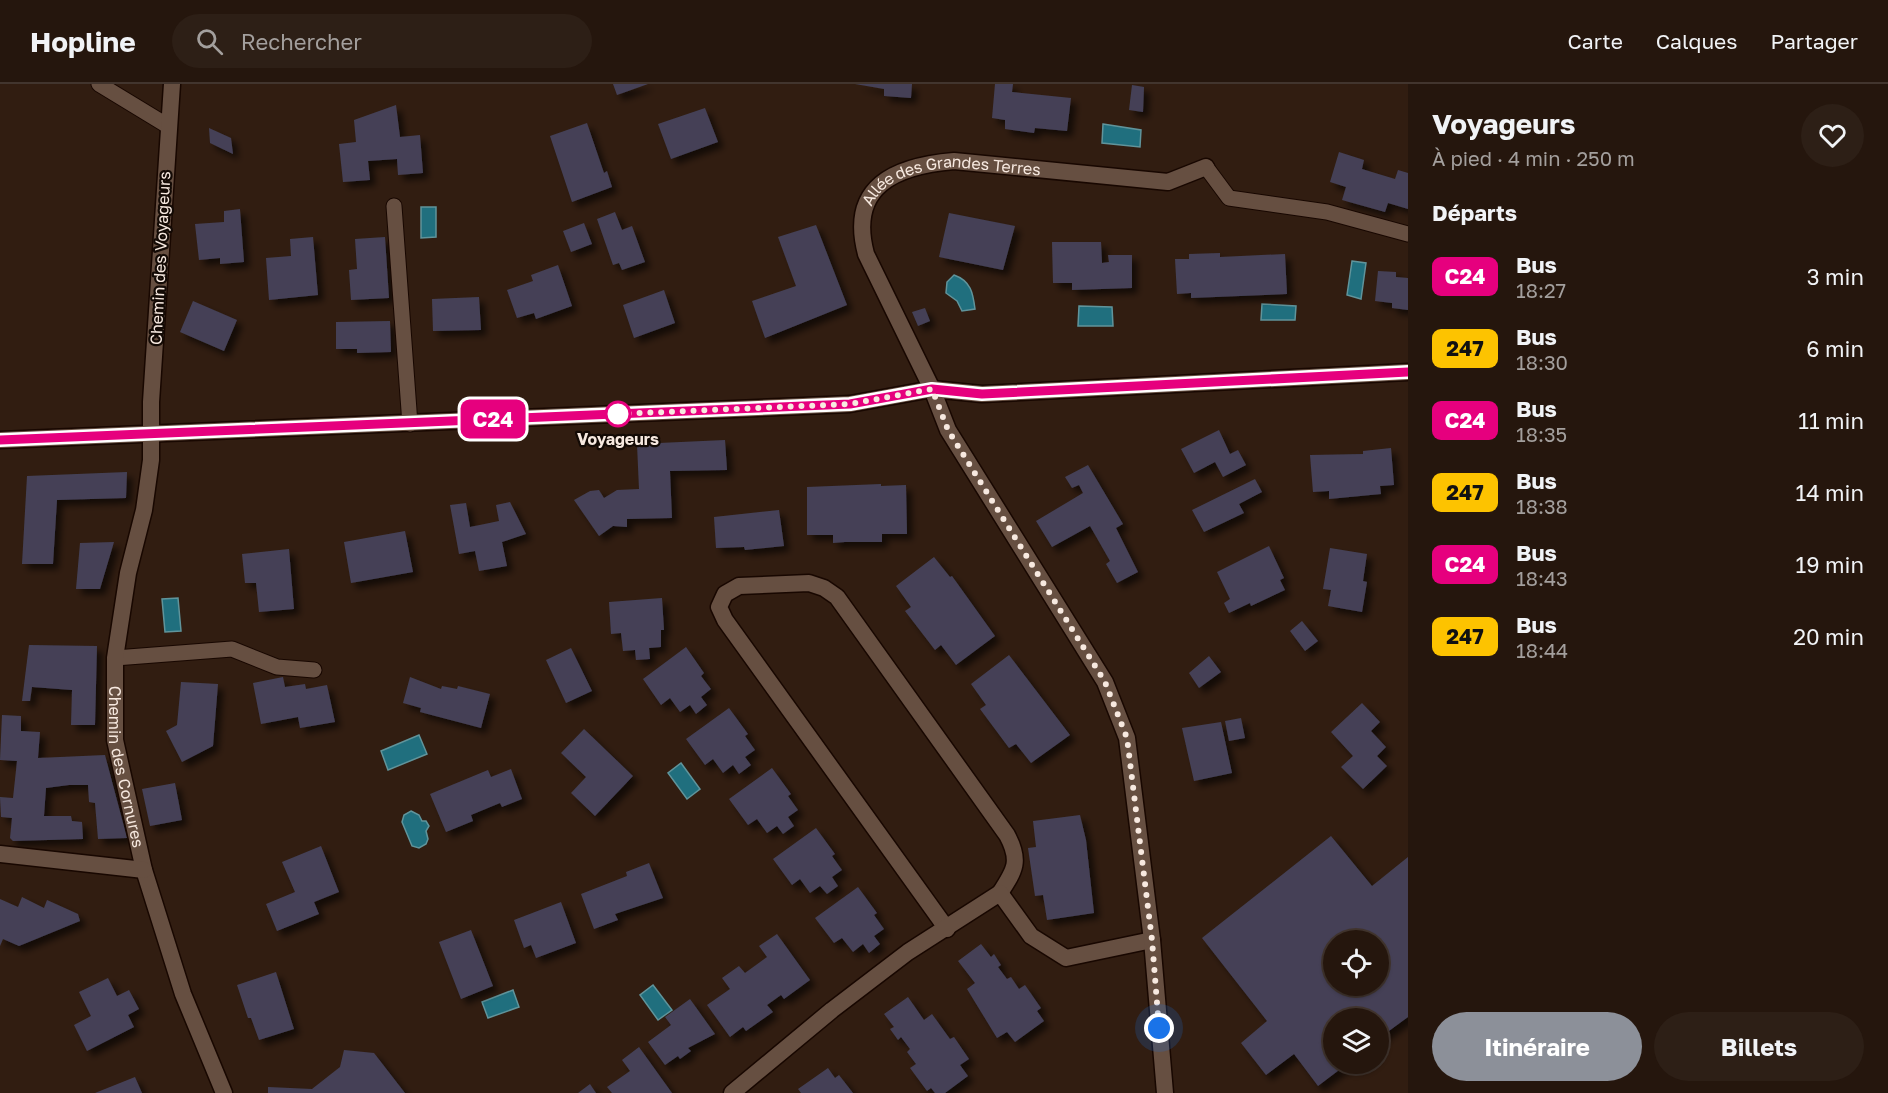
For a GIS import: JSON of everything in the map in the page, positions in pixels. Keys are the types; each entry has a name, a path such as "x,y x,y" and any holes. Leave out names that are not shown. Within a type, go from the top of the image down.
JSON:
{"street":[{"name":"Chemin des Voyageurs","path":"151,431 172,84"},
{"name":"Allée des Grandes Terres","path":"1165,1093 1152,940 1127,738 1105,682 948,430 932,389 866,254 860,233 862,214 869,194 891,176 921,164 954,162 1168,182 1206,167"},
{"path":"0,440 151,431 410,424 850,404 932,389 982,394 1408,372"},
{"name":"Chemin des Cornures","path":"151,431 151,460 144,510 128,573 115,658 115,740 144,870 183,994 224,1093"},
{"path":"732,1093 832,1010 908,952 946,929 1000,893 1014,872 1016,852 1007,835 837,597 825,588 809,584 739,586 725,594 719,607 725,620 946,929"},
{"path":"0,854 144,870"},
{"path":"1000,893 1031,936 1066,958 1152,940"}],"lane":[{"path":"99,84 168,126"},
{"path":"1206,167 1229,198 1327,212 1408,234"},
{"path":"394,206 410,424"},
{"path":"115,658 232,649 278,667 314,670"}],"water":[{"path":"1103,124 1141,130 1140,147 1102,143"},
{"path":"421,207 436,207 436,237 421,238"},
{"path":"1352,261 1366,263 1361,299 1347,295"},
{"path":"954,275 968,284 975,309 962,311 957,301 946,293 947,282"},
{"path":"1262,304 1296,306 1295,320 1261,320"},
{"path":"1079,306 1112,307 1113,326 1078,326"},
{"path":"178,598 181,631 165,632 162,599"},
{"path":"419,735 427,754 388,770 381,751"},
{"path":"681,763 700,789 687,799 668,773"},
{"path":"411,811 419,815 422,821 426,821 429,826 426,831 428,839 426,844 419,848 412,846 402,822 404,815"},
{"path":"653,985 672,1010 658,1020 640,995"},
{"path":"513,990 519,1007 488,1018 482,1002"}],"building":[{"path":"613,84 648,84 617,95"},
{"path":"855,84 912,84 911,98 884,96 884,89"},
{"path":"995,84 1013,84 1012,92 1071,98 1067,131 1035,128 1034,133 1005,129 1005,120 992,118"},
{"path":"1132,85 1144,87 1143,112 1129,110"},
{"path":"396,105 400,137 420,135 423,173 398,175 397,159 368,161 370,180 343,182 339,144 356,142 354,120"},
{"path":"705,108 718,142 671,159 658,124"},
{"path":"587,123 604,173 607,171 612,187 572,202 550,136"},
{"path":"209,128 231,138 233,154 210,143"},
{"path":"1339,152 1364,160 1362,169 1395,179 1398,170 1408,173 1408,209 1388,203 1385,212 1342,200 1346,187 1330,182"},
{"path":"240,209 244,262 220,264 220,258 199,260 195,224 224,222 224,211"},
{"path":"615,212 622,230 632,226 645,262 622,270 619,263 613,265 597,219"},
{"path":"949,213 1015,226 1003,270 939,257"},
{"path":"584,223 592,244 571,252 563,231"},
{"path":"816,225 847,305 765,338 752,301 796,286 778,237"},
{"path":"313,237 318,295 269,300 266,258 291,256 290,239"},
{"path":"385,237 389,298 351,300 349,270 357,269 355,239"},
{"path":"1052,242 1101,242 1102,263 1109,262 1108,255 1132,255 1132,288 1072,290 1072,283 1053,283"},
{"path":"1220,253 1220,257 1285,254 1287,294 1191,298 1191,293 1177,294 1175,259 1189,259 1189,254"},
{"path":"558,265 572,306 536,319 534,313 517,318 507,290 533,281 531,275"},
{"path":"1378,271 1396,272 1396,277 1408,278 1408,310 1392,308 1392,303 1375,301"},
{"path":"664,290 675,323 634,338 623,305"},
{"path":"479,297 481,330 433,331 432,299"},
{"path":"193,301 237,320 224,351 180,332"},
{"path":"925,308 930,321 918,326 912,312"},
{"path":"390,321 391,352 357,353 357,349 336,349 336,322"},
{"path":"1219,430 1230,454 1238,450 1246,465 1223,477 1215,462 1194,473 1181,449"},
{"path":"725,440 727,470 670,471 672,518 627,519 627,527 613,526 599,536 574,500 590,491 599,490 604,498 617,490 639,489 637,444"},
{"path":"1391,448 1394,485 1380,486 1381,494 1329,499 1329,491 1313,492 1310,455 1363,454 1363,451"},
{"path":"1088,465 1123,524 1116,528 1138,572 1117,583 1106,564 1110,561 1090,526 1052,547 1036,521 1083,493 1079,485 1072,488 1065,477"},
{"path":"127,472 126,498 57,500 53,564 22,564 27,476"},
{"path":"1255,479 1262,492 1239,504 1244,513 1204,532 1192,510"},
{"path":"881,484 881,486 906,485 907,534 882,534 882,542 833,543 833,535 807,535 807,487"},
{"path":"510,502 526,534 502,542 507,566 479,571 475,551 459,554 450,505 466,503 470,527 499,521 496,505"},
{"path":"779,510 784,546 745,550 744,547 716,548 714,517"},
{"path":"405,531 413,572 351,583 344,542"},
{"path":"114,542 100,589 76,589 80,543"},
{"path":"1269,546 1284,578 1280,580 1285,590 1251,606 1250,603 1229,613 1224,603 1230,599 1217,572"},
{"path":"1330,548 1367,554 1363,581 1367,582 1362,612 1328,606 1331,590 1323,589"},
{"path":"289,549 294,609 259,612 256,583 245,583 242,554"},
{"path":"934,557 950,577 952,576 995,636 956,665 941,645 935,650 905,611 911,607 896,586"},
{"path":"662,598 664,630 661,630 661,647 649,648 650,659 636,660 635,650 623,651 621,633 611,634 609,602"},
{"path":"1302,621 1318,641 1305,651 1290,631"},
{"path":"29,645 97,646 95,725 71,725 72,690 32,687 30,701 22,701"},
{"path":"686,647 704,673 701,676 711,689 701,697 707,705 696,714 690,705 680,712 670,698 661,705 643,679"},
{"path":"571,648 592,691 566,703 546,660"},
{"path":"1009,655 1070,735 1031,763 1016,744 1009,748 980,709 986,705 971,684"},
{"path":"1209,656 1221,672 1199,688 1189,673"},
{"path":"283,677 285,687 305,684 306,689 327,685 335,722 300,728 298,717 261,724 253,683"},
{"path":"410,677 441,689 442,686 457,689 458,686 490,694 481,728 420,712 421,708 403,703"},
{"path":"181,682 218,684 213,746 182,762 166,731 177,725"},
{"path":"1362,703 1380,722 1371,731 1386,747 1377,756 1387,766 1363,789 1341,767 1353,756 1331,732"},
{"path":"729,708 748,734 745,736 755,750 745,757 751,765 739,774 733,765 723,773 713,759 705,765 686,739"},
{"path":"2,715 21,716 21,731 40,732 38,758 105,755 127,838 98,839 95,803 89,802 88,785 69,785 46,788 44,816 71,816 72,821 82,822 83,839 13,841 10,838 12,818 1,817 0,797 13,798 17,761 0,760"},
{"path":"1241,718 1245,738 1229,741 1225,721"},
{"path":"1221,722 1232,773 1194,781 1182,728"},
{"path":"584,729 633,776 595,816 571,793 586,777 561,753"},
{"path":"772,768 791,794 788,796 798,810 788,817 794,826 783,834 777,826 767,833 757,819 748,825 729,799"},
{"path":"511,769 522,799 502,807 500,803 471,815 473,821 446,832 430,794 488,770 491,777"},
{"path":"175,783 182,820 150,826 142,789"},
{"path":"1080,815 1086,840 1094,913 1047,920 1043,895 1035,896 1028,848 1036,847 1033,821"},
{"path":"816,828 835,854 832,856 842,870 832,877 838,886 827,894 820,886 810,893 800,879 792,885 773,859"},
{"path":"1331,836 1372,886 1408,857 1408,1017 1389,1031 1389,1008 1323,1008 1323,1074 1334,1074 1318,1086 1294,1054 1266,1075 1241,1043 1267,1021 1202,938"},
{"path":"321,846 339,892 314,902 319,914 277,931 266,904 295,892 282,862"},
{"path":"649,863 663,898 615,914 618,920 594,929 581,894 627,876 626,872"},
{"path":"858,887 877,913 874,915 884,929 874,936 880,944 869,953 863,944 853,952 842,938 834,943 815,918"},
{"path":"22,897 44,908 47,900 78,914 80,921 19,946 3,939 0,946 0,899 18,907"},
{"path":"561,902 576,943 536,958 531,945 524,948 514,920"},
{"path":"471,930 493,986 461,999 439,942"},
{"path":"777,934 810,980 784,999 781,995 767,1005 773,1012 746,1031 743,1027 730,1037 707,1005 730,989 722,978 739,966 745,973 767,957 759,946"},
{"path":"981,944 991,957 994,954 1001,965 998,967 1007,979 1011,977 1019,989 1025,985 1041,1008 1037,1011 1044,1021 1015,1042 1007,1032 997,1038 967,989 975,983 958,961"},
{"path":"276,972 294,1029 259,1040 251,1018 248,1018 237,985"},
{"path":"108,978 117,996 129,990 139,1009 128,1015 134,1027 87,1051 74,1025 91,1016 79,992"},
{"path":"908,997 924,1020 932,1014 950,1039 954,1037 969,1059 960,1065 968,1076 945,1093 935,1093 931,1088 927,1091 910,1068 916,1064 907,1052 910,1049 901,1037 898,1040 890,1029 894,1027 884,1014"},
{"path":"690,999 715,1034 688,1048 691,1051 680,1059 678,1056 665,1065 648,1042 671,1025 665,1017"},
{"path":"639,1047 672,1093 612,1093 607,1087 630,1071 622,1060"},
{"path":"344,1050 374,1053 405,1093 268,1093 268,1087 312,1089 340,1067"},
{"path":"828,1068 835,1078 839,1075 853,1093 801,1093 798,1089"},
{"path":"135,1077 142,1093 95,1093"},
{"path":"590,1084 596,1093 578,1093"}],"bus line":[{"name":"C24","path":"0,440 151,431 410,424 850,404 932,389 982,394 1408,372"}],"place":[{"name":"Voyageurs","path":"618,414"}],"route":[{"path":"618,414 850,404 932,389 948,430 1105,682 1127,738 1152,940 1159,1028"}]}
